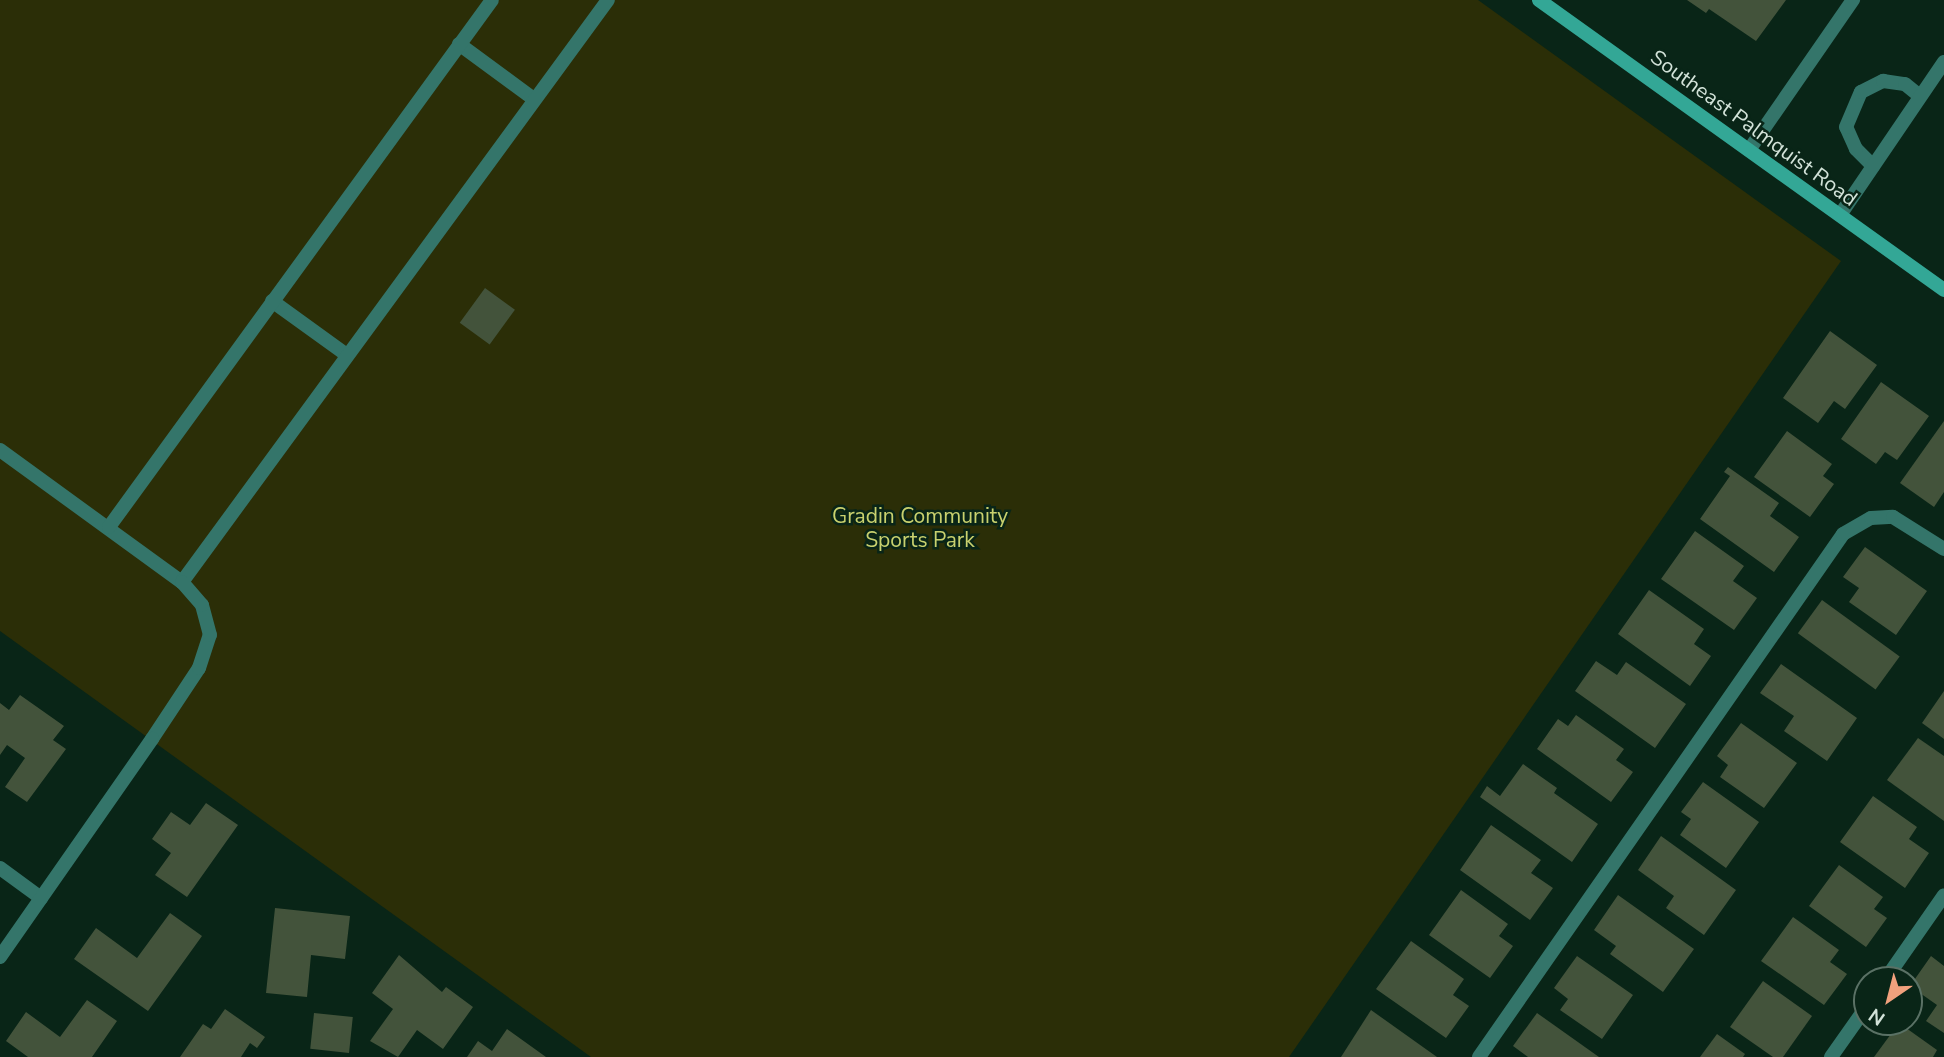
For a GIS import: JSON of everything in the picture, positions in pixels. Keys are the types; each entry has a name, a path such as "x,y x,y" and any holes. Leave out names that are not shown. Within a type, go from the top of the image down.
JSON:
{"main road":[{"name":"Southeast Palmquist Road","path":"1539,0 1944,290"}],"street":[{"path":"109,527 492,0"},
{"path":"182,582 608,0"},
{"path":"1749,150 1853,0"},
{"path":"459,44 534,99"},
{"path":"1840,215 1944,62"},
{"path":"1873,166 1856,149 1846,127 1855,100 1883,80 1905,84 1920,96"},
{"path":"272,301 347,355"},
{"path":"0,450 182,582 202,605 210,635 199,668 0,957"},
{"path":"1479,1057 1843,534 1871,518 1893,517 1944,548"},
{"path":"0,868 41,898"},
{"path":"1895,966 1944,895"},
{"path":"1831,1057 1853,1026"}],"green space":[{"name":"Gradin Community Sports Park","path":"0,0 1478,0 1841,261 1289,1057 591,1057 0,631"}],"building":[{"path":"1687,0 1786,0 1756,41 1709,9 1706,13"},
{"path":"485,288 515,310 490,345 460,323"},
{"path":"1830,331 1877,365 1845,409 1834,401 1818,423 1783,398"},
{"path":"1881,382 1929,416 1897,460 1885,452 1876,464 1841,439"},
{"path":"1944,421 1944,492 1934,507 1900,483"},
{"path":"1787,431 1832,464 1823,476 1834,484 1810,517 1754,477"},
{"path":"1728,467 1779,503 1770,516 1799,537 1774,572 1700,519 1730,476 1724,472"},
{"path":"1695,531 1744,566 1733,581 1757,598 1734,630 1661,579"},
{"path":"1865,547 1927,591 1896,635 1849,602 1859,588 1843,577"},
{"path":"1649,590 1704,629 1694,644 1711,656 1690,686 1618,634"},
{"path":"1822,600 1900,656 1876,690 1798,633"},
{"path":"1596,661 1617,675 1626,662 1686,704 1655,748 1575,691"},
{"path":"1781,664 1857,718 1827,761 1784,731 1794,716 1760,693"},
{"path":"1944,691 1944,739 1922,723"},
{"path":"20,695 64,726 53,740 66,749 27,802 5,787 25,758 7,745 0,755 0,703 9,710"},
{"path":"1576,715 1624,749 1616,760 1633,772 1611,802 1537,749 1558,719 1568,726"},
{"path":"1741,723 1797,763 1764,808 1720,777 1728,765 1717,756"},
{"path":"1918,738 1944,756 1944,821 1887,780"},
{"path":"1523,764 1557,788 1554,793 1598,824 1572,862 1480,797 1487,786 1500,796"},
{"path":"1703,782 1759,822 1726,868 1680,835 1691,819 1681,812"},
{"path":"1873,796 1917,827 1909,839 1929,853 1905,888 1840,842"},
{"path":"206,803 238,825 187,897 155,875 171,853 152,839 171,812 190,825"},
{"path":"1491,825 1541,860 1531,873 1553,888 1530,920 1460,870"},
{"path":"1661,836 1736,890 1704,935 1666,908 1674,896 1638,870"},
{"path":"1839,865 1883,897 1874,909 1887,918 1866,947 1809,906"},
{"path":"1461,890 1508,924 1499,936 1513,946 1490,978 1429,935"},
{"path":"1618,895 1694,949 1663,992 1610,954 1616,946 1594,930"},
{"path":"275,908 350,916 345,959 311,955 307,997 266,993"},
{"path":"170,913 202,936 148,1011 74,959 96,928 137,958"},
{"path":"1793,917 1839,950 1830,962 1847,974 1824,1005 1761,961"},
{"path":"1411,941 1464,979 1453,995 1469,1006 1446,1038 1376,989"},
{"path":"399,955 442,992 446,987 473,1007 443,1049 417,1030 398,1057 370,1041 393,1009 372,993"},
{"path":"1577,956 1633,995 1602,1039 1560,1010 1568,999 1554,988"},
{"path":"1931,956 1944,966 1944,1033 1926,1021 1937,1005 1923,995 1923,967"},
{"path":"1763,981 1812,1016 1783,1057 1773,1057 1730,1027"},
{"path":"87,1000 117,1021 92,1057 28,1057 6,1041 26,1012 60,1037"},
{"path":"225,1009 265,1037 257,1048 250,1043 241,1057 180,1057 203,1024 211,1029"},
{"path":"1371,1010 1437,1057 1341,1057"},
{"path":"314,1013 353,1017 349,1053 310,1049"},
{"path":"1537,1013 1599,1057 1528,1057 1513,1046"},
{"path":"507,1029 546,1057 467,1057 478,1041 492,1051"},
{"path":"1717,1034 1745,1054 1743,1057 1700,1057"},
{"path":"1889,1036 1917,1036 1937,1050 1933,1057 1874,1057"}]}
